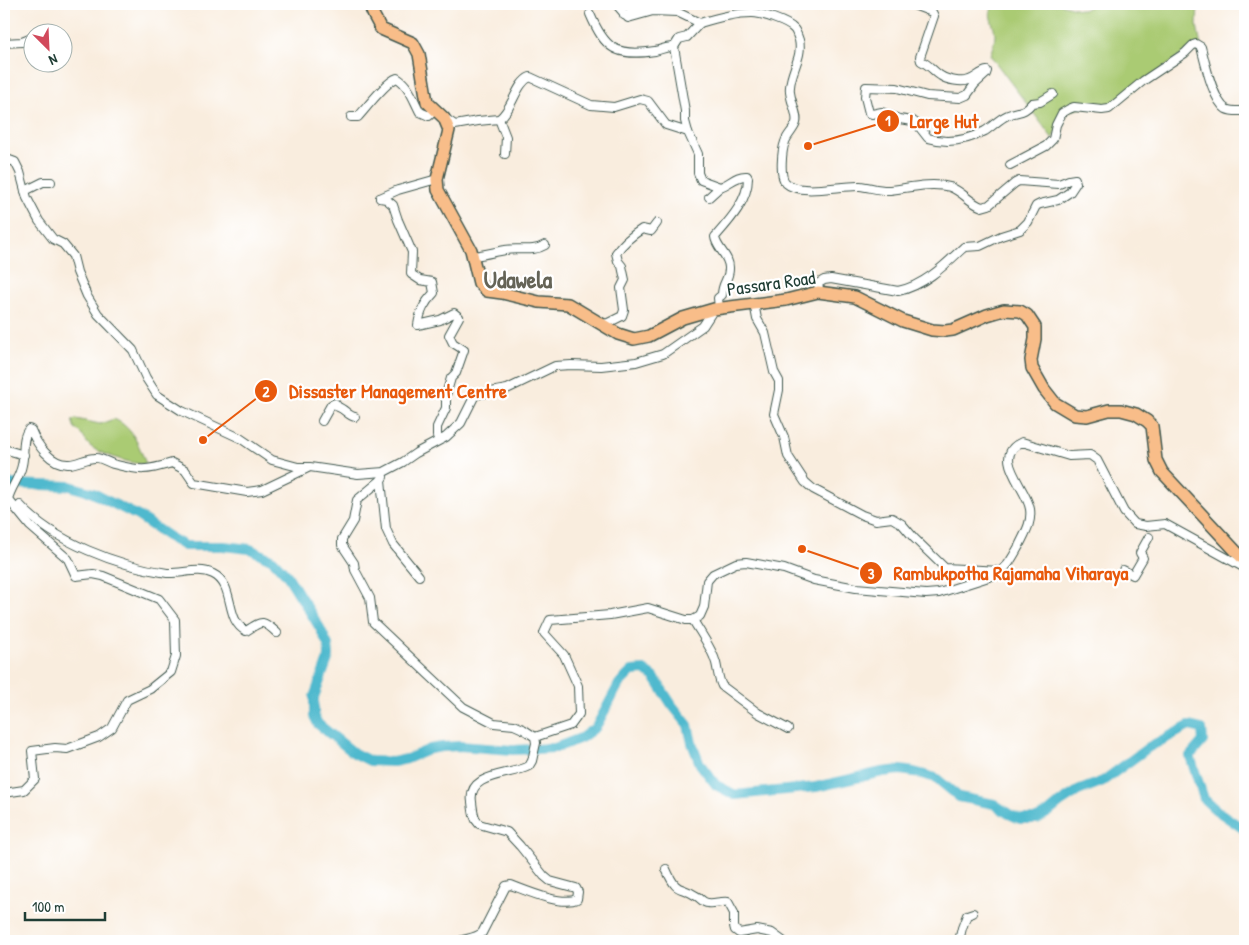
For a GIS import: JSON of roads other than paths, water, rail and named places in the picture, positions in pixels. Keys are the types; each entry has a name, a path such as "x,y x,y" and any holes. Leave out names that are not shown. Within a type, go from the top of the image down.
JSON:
{"highway":[{"path":"369,4 382,29 413,43 419,54 427,102 439,114 449,130 437,179"},
{"name":"Passara Road","path":"437,179 438,190 473,256 479,283 487,291 539,302 568,304 628,338 639,339 683,318 716,309 786,300 818,292 831,292 855,297 903,321 932,330 953,330 987,315 1004,310 1014,309 1027,315 1035,326 1035,339 1030,360 1032,368 1044,389 1055,403 1075,414 1087,416 1109,410 1120,410 1136,414 1147,421 1152,426 1156,460 1162,472 1245,561"}],"street":[{"path":"616,4 624,16 628,18 653,11 676,12 700,23"},
{"path":"624,16 633,11 656,4"},
{"path":"911,4 932,12 934,16 920,57 921,61 941,76 955,80 970,80 981,72 987,71 986,74 966,95 960,98 927,96 897,88 866,87 865,97 869,113 882,112 899,119 913,121 928,138 941,142 958,142 985,131 1007,115 1025,111 1032,103 1040,102 1053,94"},
{"path":"535,740 523,729 514,725 494,723 463,707 374,622 370,598 354,563 342,545 342,539 353,521 357,500 383,476 416,452 446,437 461,422 474,395 507,389 555,366 601,366 636,362 664,354 703,326 716,309 718,298 722,295 722,286 730,268 725,254 715,241 715,237 739,206 746,190 748,178 743,175 724,186 720,186 701,180 698,173 698,154 685,121 674,47 679,39 687,37 700,23 753,13 785,23 794,29 799,39 800,56 790,79 789,94 798,120 795,128 785,141 782,163 783,180 792,186 810,190 859,186 888,190 914,186 949,187 959,191 982,207 989,205 1015,183 1059,184 1075,179 1076,184 1070,192 1058,200 1036,206 1028,222 1020,230 980,246 964,247 937,272 904,290 898,291 831,279 819,283 818,292"},
{"path":"590,14 601,38 614,49 633,53 657,51 668,46 674,47"},
{"path":"4,43 22,42"},
{"path":"1010,165 1046,146 1053,139 1056,125 1062,113 1074,107 1109,109 1143,81 1196,44 1200,47 1214,94 1225,108 1237,112 1245,111"},
{"path":"351,117 358,117 387,85 397,78 402,81 420,112 425,115 439,114 455,125 478,120 499,119 507,111 521,85 530,77 591,105 614,107 640,99 648,101 666,125 688,132"},
{"path":"499,119 506,137 505,154"},
{"path":"4,158 15,162 25,191 39,221 53,239 62,244 74,256 77,272 87,296 98,314 133,350 146,378 157,394 182,411 240,438 272,460 298,467 383,476"},
{"path":"437,179 398,190 380,198 386,199 393,205 412,252 411,274 420,280 432,282 434,293 424,303 419,315 418,325 440,320 454,313 459,317 449,335 453,343 464,350 456,373 451,378 446,395 446,408 437,427 437,436"},
{"path":"25,191 43,182 51,182"},
{"path":"709,197 720,186"},
{"path":"602,324 622,316 624,310 621,288 625,280 622,266 616,254 626,241 635,234 642,229 651,231 657,224"},
{"path":"473,256 484,256 506,249 537,250 545,245"},
{"path":"754,303 757,319 765,333 774,372 779,381 780,390 774,414 784,437 788,456 805,482 813,490 862,515 876,520 892,518 902,524 945,568 1002,571"},
{"path":"322,421 331,405 335,403 350,416 355,417"},
{"path":"9,495 20,471 24,455 25,434 28,430 31,430 35,442 56,462 68,464 96,457 131,469 149,470 172,463 184,470 194,483 247,492 262,490 310,467"},
{"path":"535,740 571,725 579,714 578,686 564,655 544,632 550,620 610,615 648,608 686,620 693,620 700,616 704,607 707,581 713,574 736,563 746,562 784,569 814,580 848,586 926,594 939,593 1002,571 1009,565 1030,523 1030,508 1009,462 1009,452 1014,445 1022,442 1069,456 1090,455 1097,460 1124,512 1135,524 1146,526 1165,524 1245,568"},
{"path":"4,449 24,455"},
{"path":"383,476 386,529 393,544 420,576"},
{"path":"9,495 29,515 58,535 106,557 144,569 170,573 203,571 214,574 225,586 235,623 240,628 246,631 262,622 266,622 276,633"},
{"path":"4,793 24,790 35,779 32,750 67,749 99,737 112,728 127,700 150,689 171,672 176,656 175,620 159,599 103,576 93,574 76,576 68,559 30,526 9,495"},
{"path":"1123,570 1133,575 1143,558 1140,554 1149,537"},
{"path":"693,620 712,652 722,686 758,713 788,729"},
{"path":"460,941 477,937 482,933 506,886 511,885 549,898 573,900 577,899 579,895 576,888 550,881 544,876 506,832 479,824 474,816 471,798 472,789 492,777 526,768 532,761 535,740"},
{"path":"666,869 672,883 677,888 696,896 703,902 709,904 719,901 728,902 734,913 734,926 739,933 757,930 772,933 783,941"},
{"path":"959,941 967,915 973,913"}],"waterway":[{"path":"4,480 11,484 70,486 93,493 138,516 185,546 223,546 250,549 273,560 287,575 320,628 328,645 329,656 314,697 314,716 318,724 354,753 370,761 393,762 407,759 430,749 442,747 459,746 513,750 555,748 581,738 596,727 619,684 632,671 644,670 654,677 688,725 700,764 716,785 735,795 816,787 882,772 900,770 936,778 959,797 994,804 1020,819 1037,819 1078,791 1103,781 1149,747 1189,726 1202,729 1203,741 1190,756 1204,799 1216,810 1245,830"}],"place":[{"name":"Large Hut","path":"808,146"},
{"name":"Dissaster Management Centre","path":"203,440"},
{"name":"Rambukpotha Rajamaha Viharaya","path":"802,549"}],"district":[{"name":"Udawela","path":"518,279"}]}
